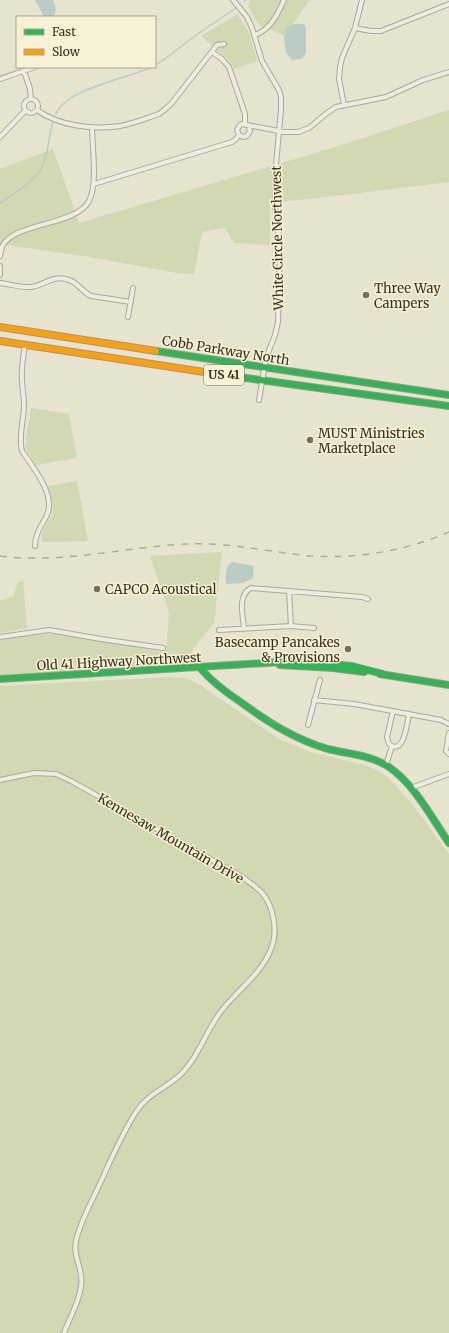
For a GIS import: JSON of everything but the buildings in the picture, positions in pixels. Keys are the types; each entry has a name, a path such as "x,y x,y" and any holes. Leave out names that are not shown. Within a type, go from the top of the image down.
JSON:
{"main road":[{"name":"Cobb Parkway North","path":"0,327 449,395"},
{"name":"Cobb Parkway North","path":"0,341 262,381 449,406"},
{"name":"Old 41 Highway Northwest","path":"0,679 200,668 291,661 352,666 383,674 449,686"},
{"path":"200,668 213,682 264,720 285,732 313,744 374,759 386,765 398,774 411,788 449,843"}],"street":[{"name":"White Circle Northwest","path":"233,0 247,17 255,35 262,61 279,90 281,97 275,208 280,244 278,322 268,353 259,400"},
{"path":"255,35 264,31 271,24 284,0"},
{"path":"344,105 339,79 340,67 342,58 355,28 362,0"},
{"path":"355,28 381,31 448,3"},
{"path":"36,110 44,115 68,123 92,127 120,126 164,112 217,44 224,44"},
{"path":"212,52 222,59 229,67 245,114 250,131 247,136 243,137 238,135"},
{"path":"0,79 32,68"},
{"path":"24,71 30,89 31,98"},
{"path":"94,184 232,142 238,135 237,130 242,124 279,131 298,132 305,130 331,110 344,105 386,97 423,80 449,72"},
{"path":"26,111 31,113 36,110 38,104 31,98"},
{"path":"26,111 24,103 31,98"},
{"path":"0,137 26,111"},
{"path":"0,256 4,244 14,234 76,214 82,210 89,201 94,184 92,127"},
{"path":"0,266 0,275"},
{"path":"0,283 31,287 46,283 52,279 64,278 77,283 86,294 91,296 131,302"},
{"path":"128,316 133,288"},
{"path":"25,345 22,363 24,405 21,426 21,447 22,451 42,481 50,505 46,517 38,531 35,546"},
{"path":"244,628 242,597 245,592 255,588 362,597 368,599"},
{"path":"289,591 290,626"},
{"path":"219,630 290,626 314,628"},
{"path":"0,637 49,630 163,648"},
{"path":"308,725 320,680"},
{"path":"314,700 354,704 441,720 449,724"},
{"path":"393,711 387,738 389,744 392,746 398,746 402,742 409,714"},
{"path":"449,733 446,751 449,754"},
{"path":"386,765 392,746"},
{"name":"Kennesaw Mountain Drive","path":"0,780 34,773 56,774 71,781 244,878 262,894 269,905 274,919 272,948 260,969 222,1010 188,1066 180,1075 148,1098 137,1110 114,1152 84,1216 76,1241 76,1258 82,1276 81,1288 64,1333"},
{"path":"411,788 449,774"}],"green space":[{"path":"250,0 310,0 284,36 258,24 248,6"},
{"path":"238,14 249,33 257,61 235,69 228,59 201,36"},
{"path":"449,110 449,182 270,203 270,245 234,243 225,228 202,232 194,274 177,273 90,257 0,244 0,169 53,149 79,223 329,149"},
{"path":"31,408 69,414 77,458 36,465 26,449 26,437"},
{"path":"77,481 88,541 42,542 42,533 52,515 53,505 48,486"},
{"path":"222,552 214,623 193,649 190,661 181,666 0,675 0,640 31,635 53,634 166,653 169,612 150,556"},
{"path":"23,581 27,628 0,633 0,601 14,596 17,583"},
{"path":"170,677 186,678 197,683 279,739 310,752 365,765 377,770 388,777 412,804 449,854 449,1333 0,1333 0,686"}],"shaded area":[{"path":"35,0 53,0 56,9 54,16 43,16"},
{"path":"294,24 304,24 306,28 306,54 301,59 292,60 286,53 284,39 285,30 288,26"},
{"path":"232,562 254,566 253,578 243,583 226,584 227,569 229,564"}],"waterway":[{"path":"156,64 236,8"},
{"path":"56,114 62,105 84,91 150,68"},
{"path":"0,203 34,178 42,167 46,156 53,122"}],"railway":[{"path":"0,556 24,558 70,557 163,546 218,544 328,557 363,555 398,549 432,539 449,532"}],"traffic: fast":[{"path":"156,351 449,395"},
{"path":"224,375 449,406"},
{"path":"0,679 298,661 352,666 383,674"},
{"path":"280,665 333,668 364,672"},
{"path":"200,668 215,683 231,695 272,724 294,736 328,749 359,755 375,760 389,767 407,783 429,812 449,843"},
{"path":"380,674 449,685"}],"traffic: slow":[{"path":"0,327 156,351"},
{"path":"0,341 224,375"}],"place":[{"name":"Three Way Campers","path":"366,295"},
{"name":"MUST Ministries Marketplace","path":"310,440"},
{"name":"CAPCO Acoustical","path":"97,589"},
{"name":"Basecamp Pancakes & Provisions","path":"348,649"}]}
